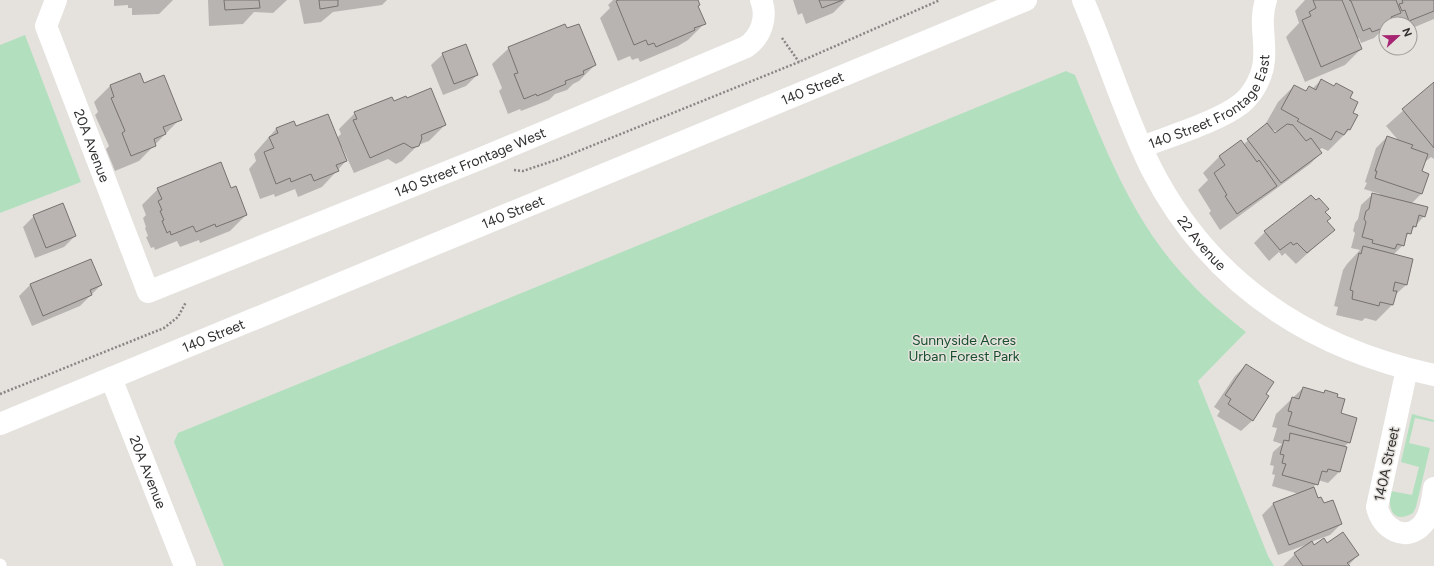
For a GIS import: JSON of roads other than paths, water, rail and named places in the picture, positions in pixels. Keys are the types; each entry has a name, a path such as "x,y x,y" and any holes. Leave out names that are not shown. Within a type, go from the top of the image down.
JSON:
{"street":[{"name":"20A Avenue","path":"56,0 46,26 148,292"},
{"name":"140 Street","path":"0,424 1026,0"},
{"name":"22 Avenue","path":"1083,0 1142,147 1167,196 1185,223 1210,253 1252,293 1289,319 1334,344 1365,356 1407,369 1434,375"},
{"name":"140 Street Frontage East","path":"1142,147 1222,115 1243,102 1257,84 1264,61 1262,14 1266,0"},
{"name":"140 Street Frontage West","path":"148,292 475,161 746,47 754,41 760,33 764,20 762,2"},
{"name":"140A Street","path":"1407,369 1377,507 1383,523 1390,529 1398,532 1416,530 1427,518 1434,488"},
{"name":"20A Avenue","path":"111,378 185,566"}],"park label":[{"name":"Sunnyside Acres Urban Forest Park","path":"964,348"}]}
